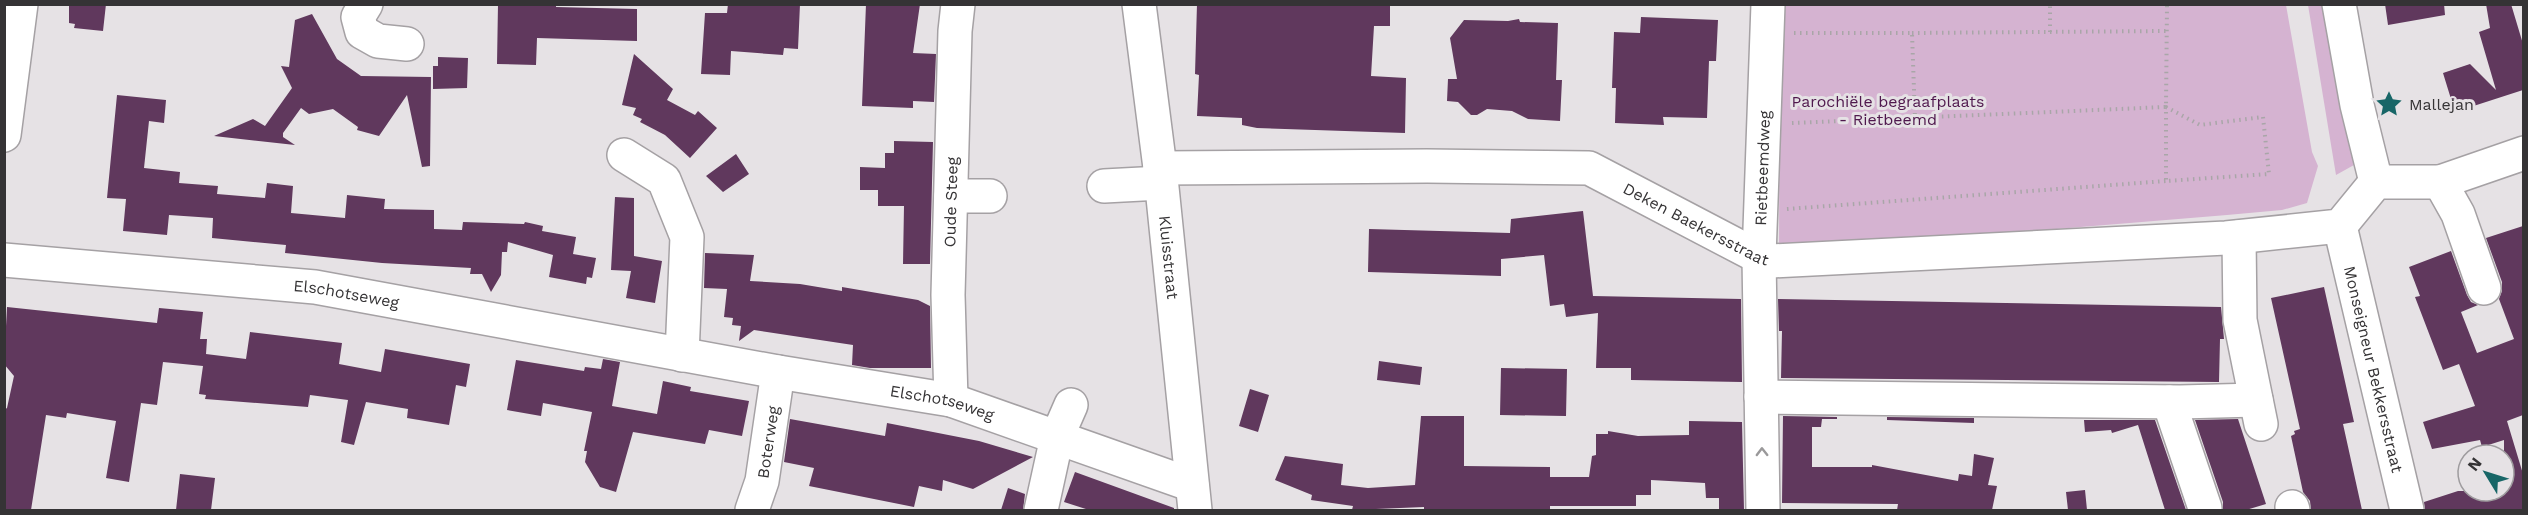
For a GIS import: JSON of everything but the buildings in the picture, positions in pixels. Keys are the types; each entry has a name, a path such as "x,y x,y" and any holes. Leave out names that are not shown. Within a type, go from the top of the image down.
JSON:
{"street":[{"path":"4,135 21,4"},
{"path":"366,4 358,17 362,32 378,40 407,44"},
{"name":"Oude Steeg","path":"951,400 948,295 955,31 958,4"},
{"name":"Kluisstraat","path":"1139,4 1160,175 1193,498"},
{"path":"2339,4 2357,105 2376,182"},
{"name":"Rietbeemdweg","path":"1763,510 1760,257 1768,19"},
{"path":"2376,182 2440,182 2523,153"},
{"path":"624,155 664,180 687,237 682,355"},
{"name":"Deken Baekersstraat","path":"1104,186 1160,175 1427,166 1589,168 1760,257 1772,261 2239,237 2340,226"},
{"path":"2340,226 2376,182"},
{"path":"2440,182 2458,214 2484,288"},
{"path":"951,196 990,196"},
{"name":"Monseigneur Bekkersstraat","path":"2340,226 2407,510"},
{"path":"1761,397 2169,402 2258,412 2240,320 2239,237"},
{"name":"Elschotseweg","path":"4,260 315,287 682,355 951,400 1057,437 1193,498"},
{"name":"Boterweg","path":"752,510 762,480 778,372"},
{"path":"2169,402 2205,508"},
{"path":"1041,510 1057,437 1071,405"}],"path":[{"path":"2050,4 2050,32"},
{"path":"2166,181 2167,4"},
{"path":"1768,19 1912,33 2167,32"},
{"path":"1912,33 1915,118"},
{"path":"1764,124 2166,107 2199,125 2263,117 2269,174 1787,208"}],"green space":[{"name":"Parochiële begraafplaats - Rietbeemd","path":"1780,5 2286,5 2312,152 2318,166 2307,203 2282,210 1779,252"},
{"path":"2308,5 2328,5 2354,165 2336,175"}],"place":[{"name":"Mallejan","path":"2389,104"}]}
